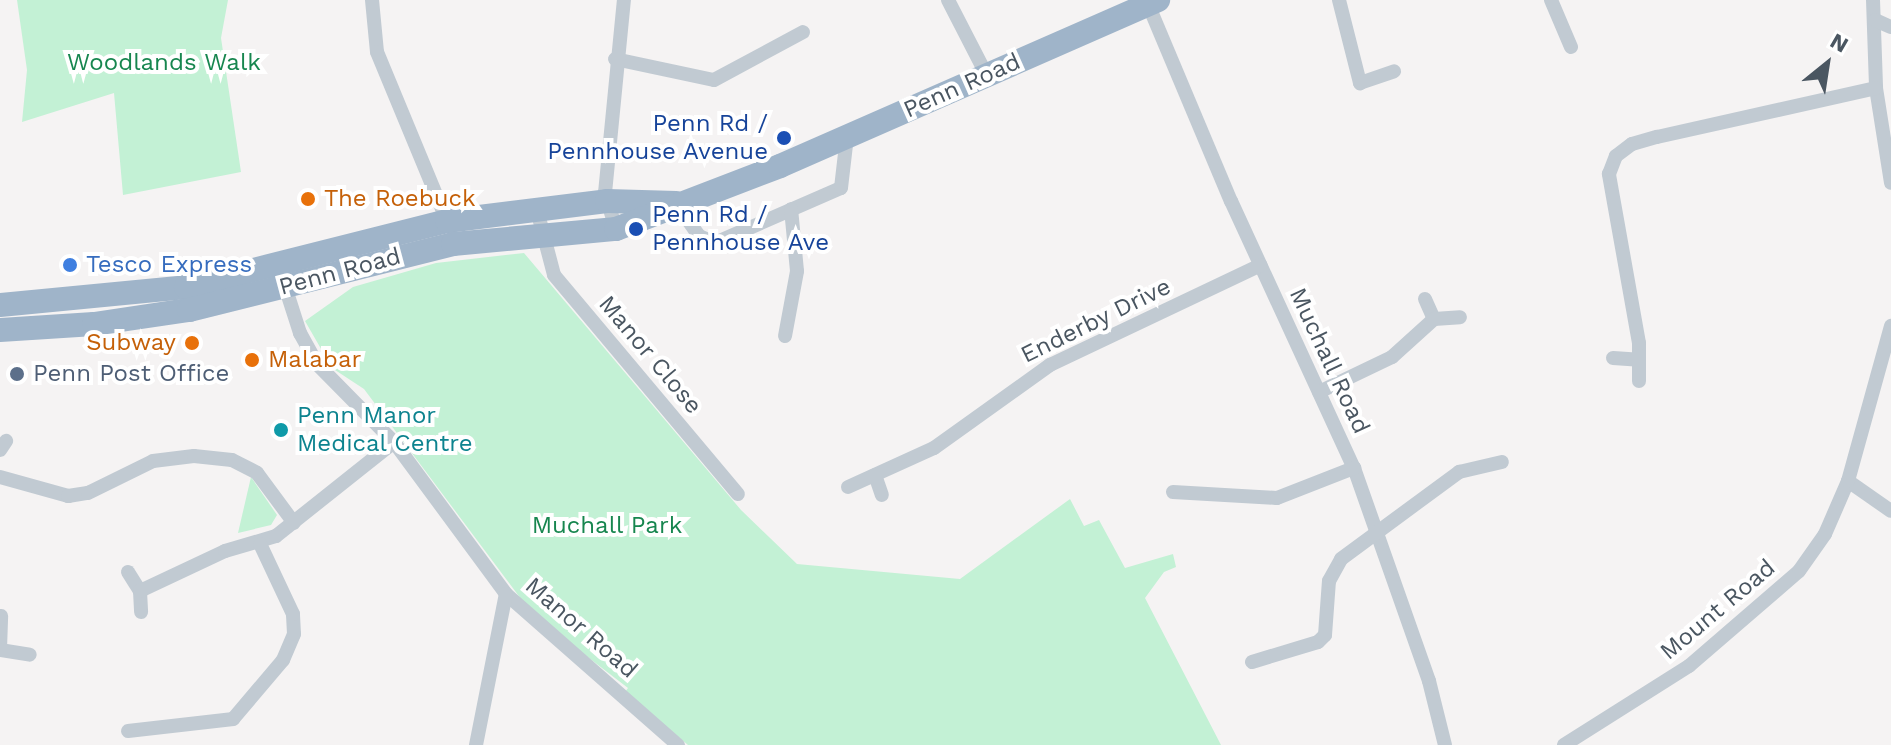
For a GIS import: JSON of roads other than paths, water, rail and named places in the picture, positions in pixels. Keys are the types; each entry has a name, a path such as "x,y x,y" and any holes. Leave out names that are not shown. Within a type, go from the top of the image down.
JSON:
{"highway":[{"name":"Penn Road","path":"0,330 94,324 189,310 453,244 616,229 847,136 1153,2"},
{"name":"Penn Road","path":"0,305 186,287 447,221 607,201 676,203"}],"street":[{"path":"372,0 377,52 447,221"},
{"path":"616,229 607,201 615,59 624,0"},
{"path":"948,0 986,74"},
{"path":"1339,0 1360,83 1394,71"},
{"path":"1551,0 1571,47"},
{"path":"1873,0 1876,88 1891,183"},
{"name":"Muchall Road","path":"1153,2 1261,265 1354,468 1374,535 1429,681 1445,745"},
{"path":"1875,20 1891,27"},
{"path":"615,59 714,80 803,32"},
{"path":"1639,381 1639,360 1609,174 1616,156 1632,144 1657,137 1876,88"},
{"path":"676,203 699,236 715,243 841,188 847,136"},
{"path":"785,336 797,271 791,209"},
{"name":"Manor Close","path":"537,210 554,275 738,494"},
{"name":"Manor Road","path":"277,263 317,364 394,442 506,594 678,745"},
{"name":"Enderby Drive","path":"848,487 934,448 1050,365 1261,265"},
{"path":"1425,299 1434,319"},
{"path":"1319,392 1392,357 1434,319 1460,317"},
{"name":"Mount Road","path":"1564,745 1689,666 1775,596 1813,552 1848,481 1891,326"},
{"path":"1613,358 1639,360"},
{"path":"140,591 225,551 260,544 294,523 394,442"},
{"path":"0,477 68,496 88,493 153,461 194,456 232,460 257,473 294,523"},
{"path":"1252,662 1318,642 1325,635 1335,570 1341,559 1459,472 1502,462"},
{"path":"1173,492 1277,498 1354,468"},
{"path":"875,475 882,495"},
{"path":"1848,481 1891,511"},
{"path":"128,731 233,719 277,668 291,646 294,625 290,604 260,544"},
{"path":"128,572 140,591 141,612"},
{"path":"476,745 506,594"},
{"path":"1,616 0,650 30,655"}],"place":[{"name":"Penn Rd / Pennhouse Avenue","path":"784,138"},
{"name":"The Roebuck","path":"308,199"},
{"name":"Penn Rd / Pennhouse Ave","path":"636,229"},
{"name":"Tesco Express","path":"70,265"},
{"name":"Subway","path":"192,343"},
{"name":"Malabar","path":"252,360"},
{"name":"Penn Post Office","path":"17,374"},
{"name":"Penn Manor Medical Centre","path":"281,430"}],"park label":[{"name":"Woodlands Walk","path":"164,63"},
{"name":"Muchall Park","path":"607,526"}]}
